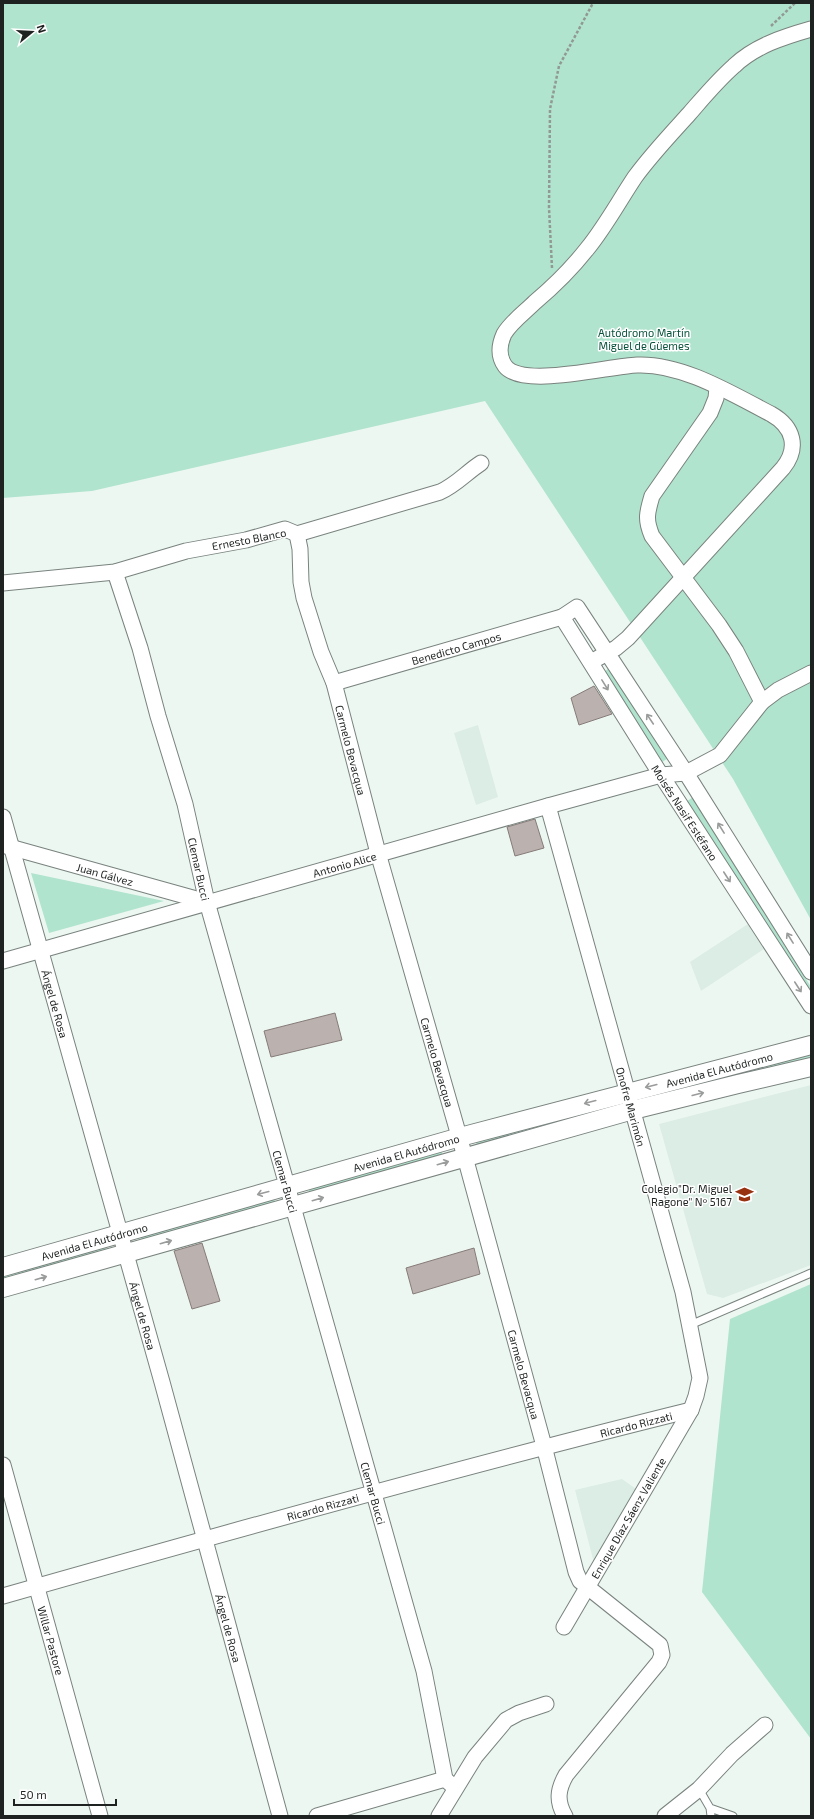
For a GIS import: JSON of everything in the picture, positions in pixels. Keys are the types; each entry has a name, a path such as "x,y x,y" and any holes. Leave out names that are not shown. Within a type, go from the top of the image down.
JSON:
{"street":[{"path":"591,662 628,638 684,579 783,468 793,450 792,439 787,427 774,416 690,375 654,365 637,365 544,377 526,376 514,373 506,367 500,358 499,351 504,334 513,323 556,284 588,248 654,153 717,82 751,52 774,41 811,29"},
{"path":"717,388 716,398 710,413 658,487 648,511 646,523 652,536 719,625 736,652 762,702"},
{"name":"Ernesto Blanco","path":"3,583 115,572 186,551 246,540 281,530 291,530 297,534 440,492 450,488 471,469 481,463"},
{"name":"Carmelo Bevacqua","path":"297,534 300,550 301,582 304,598 321,652 334,683 378,853 460,1138 544,1446 576,1572 580,1581 660,1645 662,1655 659,1662 566,1775 559,1788 558,1799 565,1816"},
{"name":"Clemar Bucci","path":"115,572 140,648 158,716 185,804 207,902 375,1492 397,1579 424,1671 450,1783"},
{"name":"Benedicto Campos","path":"334,683 562,616 577,607"},
{"name":"Moisés Nasif Estéfano","path":"577,607 686,773 811,972"},
{"name":"Moisés Nasif Estéfano","path":"562,616 661,776 811,1006"},
{"path":"686,773 720,755 762,702 778,690 811,673"},
{"name":"Antonio Alice","path":"3,961 378,853 548,806 661,776 686,773"},
{"name":"Onofre Marimón","path":"548,806 683,1292 700,1378 691,1410"},
{"name":"Ángel de Rosa","path":"3,817 8,847 40,951 120,1233 205,1538 280,1816"},
{"name":"Juan Gálvez","path":"8,847 207,902"},
{"name":"Avenida El Autódromo","path":"3,1267 460,1138 628,1092 811,1045"},
{"name":"Avenida El Autódromo","path":"3,1288 633,1110 811,1067"},
{"name":"Ricardo Rizzati","path":"3,1596 205,1538 544,1446 691,1410"},
{"name":"Enrique Díaz Sáenz Valiente","path":"564,1627 691,1410"},
{"name":"Willar Pastore","path":"3,1465 100,1816"},
{"path":"439,1816 450,1783 475,1757 506,1720 519,1713 546,1704"},
{"path":"665,1816 699,1789 732,1754 765,1725"},
{"path":"317,1816 450,1783"}],"lane":[{"path":"690,1325 811,1273"},
{"path":"699,1789 711,1812 733,1816"}],"path":[{"path":"556,284 551,259 550,236 550,109 559,66 592,3"}],"shaded area":[{"path":"478,725 498,797 476,805 454,733"},
{"path":"748,924 764,949 701,991 690,962"},
{"name":"Colegio\"Dr. Miguel Ragone\" Nº 5167","path":"811,1085 811,1265 723,1298 707,1294 659,1124"},
{"path":"622,1479 639,1491 594,1563 575,1490"}],"green space":[{"name":"Autódromo Martín Miguel de Güemes","path":"3,3 811,3 811,920 733,779 485,401 92,491 3,498"},
{"path":"609,668 667,759 662,762 604,672"},
{"path":"693,797 811,987 811,1002 686,802"},
{"path":"31,873 164,901 49,933"},
{"path":"811,1052 811,1057 651,1099 650,1093"},
{"path":"614,1102 616,1107 477,1145 475,1140"},
{"path":"441,1150 443,1156 310,1193 308,1188"},
{"path":"274,1197 275,1203 141,1240 139,1235"},
{"path":"105,1245 107,1251 3,1279 3,1273"},
{"path":"811,1284 811,1739 702,1592 730,1319"}],"building":[{"path":"594,686 612,714 579,725 571,698"},
{"path":"535,819 544,848 515,856 507,827"},
{"path":"335,1013 342,1040 271,1057 264,1031"},
{"path":"202,1243 220,1301 192,1309 174,1251"},
{"path":"474,1248 480,1274 413,1294 406,1268"}],"place":[{"name":"Colegio\"Dr. Miguel Ragone\" Nº 5167","path":"745,1194"}]}
